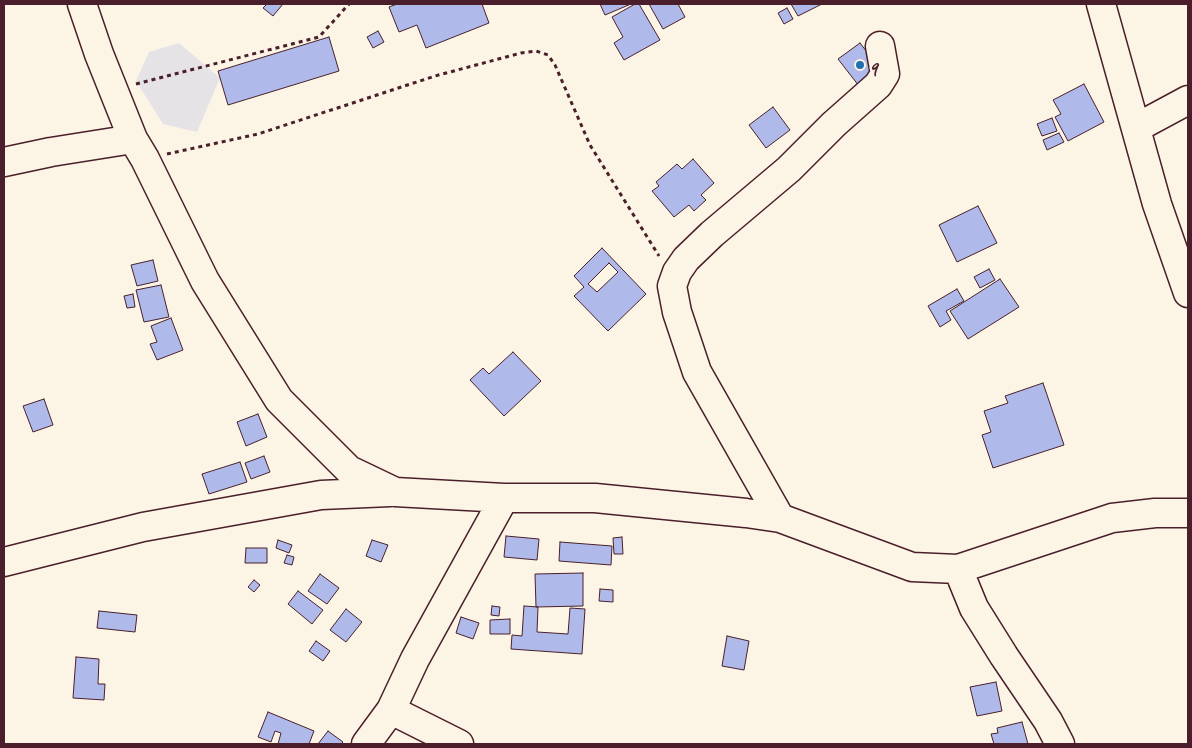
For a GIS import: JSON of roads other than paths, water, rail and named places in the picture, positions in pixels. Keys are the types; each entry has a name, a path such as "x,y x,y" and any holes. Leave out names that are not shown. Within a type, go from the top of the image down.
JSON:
{"street":[{"path":"82,4 99,54 139,149 205,281 280,400 349,470 395,492"},
{"path":"1101,4 1158,204 1188,293"},
{"path":"780,518 697,372 677,312 672,286 677,272 692,253 788,170 834,124 878,85 886,74 880,46"},
{"path":"1136,128 1188,100"},
{"path":"4,162 51,152 139,149"},
{"path":"4,562 143,527 321,495 395,492 504,498 595,498 746,513 780,518 912,567 958,569 1112,518 1155,513 1188,513"},
{"path":"366,744 391,710 415,659 504,498"},
{"path":"958,569 974,608 1048,721 1060,744"},
{"path":"391,710 459,744"}],"place":[{"name":"q","path":"860,65"}]}
